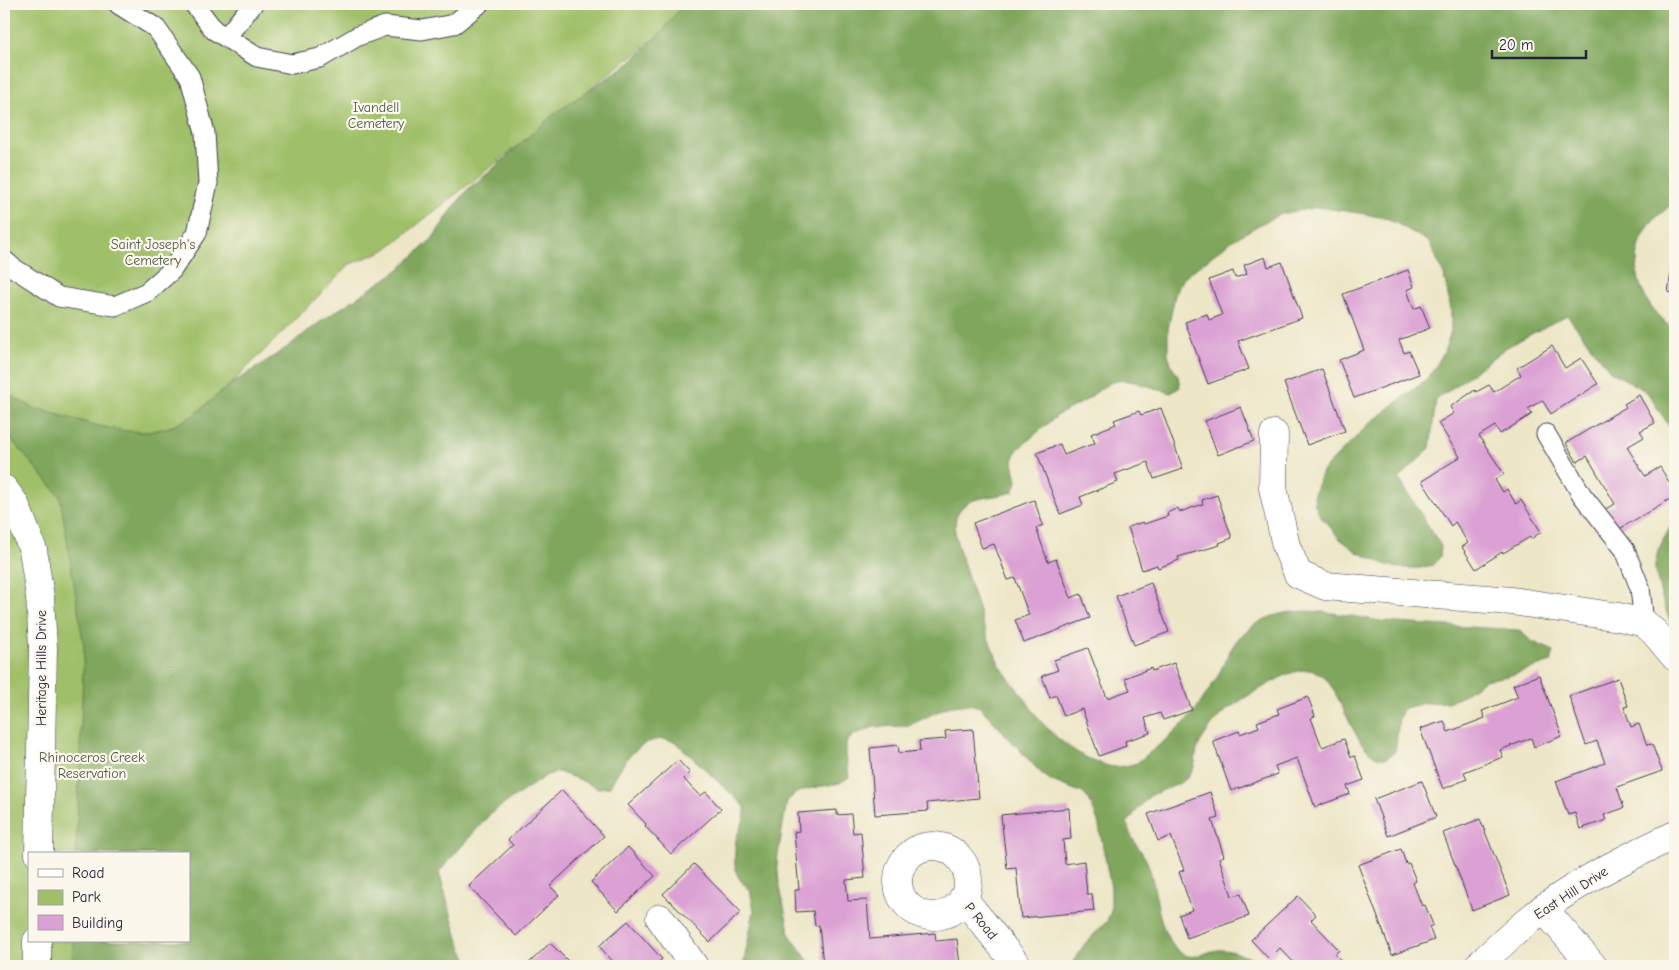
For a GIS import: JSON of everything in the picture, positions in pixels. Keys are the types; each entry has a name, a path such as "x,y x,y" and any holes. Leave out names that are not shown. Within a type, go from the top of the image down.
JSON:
{"street":[{"path":"1274,434 1273,488 1286,546 1298,574 1325,586 1512,602 1619,617 1644,623 1675,657"},
{"name":"Heritage Hills Drive","path":"4,490 15,504 33,550 40,597 43,648 39,852"},
{"name":"East Hill Drive","path":"1478,966 1543,908 1591,877 1675,835"},
{"name":"P Road","path":"963,898 1018,966"},
{"path":"1543,908 1594,966"},
{"path":"660,918 694,966"},
{"path":"37,942 37,966"}],"lane":[{"path":"4,260 59,297 115,306 147,292 172,270 197,233 208,183 205,133 190,77 156,28 118,4"},
{"path":"194,4 214,30 257,57 292,64 320,58 358,36 385,26 422,30 454,24 479,4"},
{"path":"226,37 253,4"},
{"path":"1546,434 1582,495 1625,550 1640,588 1644,623"}],"green space":[{"path":"4,4 698,4 385,250 350,264 150,466 211,966 4,966"},
{"name":"Rhinoceros Creek Reservation","path":"683,4 1675,4 1675,201 1652,222 1643,236 1638,251 1637,266 1639,281 1644,295 1662,320 1675,330 1675,435 1647,392 1610,371 1567,315 1507,347 1436,400 1430,448 1399,479 1441,546 1440,557 1433,565 1420,568 1398,568 1357,552 1340,539 1319,514 1315,505 1314,494 1322,471 1370,423 1431,374 1444,352 1451,331 1451,310 1444,275 1429,242 1389,219 1318,207 1281,214 1262,223 1233,240 1183,278 1175,295 1168,329 1168,355 1178,376 1180,387 1171,393 1123,380 1112,382 1103,387 1085,401 1059,414 1017,450 1013,461 1017,482 1013,492 970,502 964,505 957,515 955,528 957,543 985,631 1002,669 1025,698 1034,713 1051,732 1081,755 1103,765 1117,767 1137,763 1170,736 1189,718 1199,705 1239,638 1256,624 1274,616 1314,611 1397,623 1518,630 1533,642 1554,651 1551,662 1508,676 1484,680 1457,699 1447,702 1424,703 1404,708 1399,718 1395,752 1386,758 1377,757 1368,751 1355,732 1332,687 1319,673 1311,670 1293,672 1275,680 1241,700 1219,717 1201,741 1197,750 1194,768 1189,776 1181,783 1149,797 1127,823 1133,840 1148,864 1164,928 1176,949 1189,956 1198,956 1218,950 1231,951 1252,958 1256,966 1070,966 1084,945 1107,921 1111,911 1111,888 1098,821 1090,801 1083,793 1052,781 1042,774 980,707 969,704 947,707 908,726 874,727 853,735 846,743 849,777 840,783 796,793 787,801 777,861 779,883 790,935 812,966 743,966 754,910 750,890 739,878 735,864 737,836 743,821 745,807 676,742 664,739 654,740 636,750 621,767 610,787 598,788 558,772 547,775 491,813 439,872 459,942 471,966 72,966 73,942 190,942 190,852 76,852 84,647 60,496 4,431 4,391 34,408 103,427 125,431 149,432 173,426 193,416 227,387 397,271 432,239 470,187 554,114 628,64 663,31"},
{"path":"1675,520 1675,631 1669,619 1657,580 1655,562 1665,536"}],"building":[{"path":"1675,255 1675,293 1668,292"},
{"path":"1265,257 1268,267 1282,262 1302,318 1238,341 1249,369 1208,384 1185,322 1207,314 1209,320 1222,315 1209,280 1233,271 1235,278 1247,274 1244,265"},
{"path":"1408,270 1414,287 1407,290 1414,309 1421,306 1430,328 1399,340 1404,353 1409,351 1419,374 1354,398 1339,360 1364,350 1343,294"},
{"path":"1552,346 1565,368 1581,358 1598,384 1551,414 1542,400 1528,409 1532,414 1500,434 1495,426 1479,436 1504,474 1495,480 1503,492 1507,489 1516,504 1521,500 1541,532 1531,539 1530,537 1502,552 1476,569 1462,547 1468,543 1455,522 1451,526 1422,481 1460,457 1438,423 1454,413 1450,407 1475,390 1476,392 1489,385 1494,392 1521,375 1517,368"},
{"path":"1322,369 1345,431 1307,445 1284,383"},
{"path":"1639,395 1655,423 1640,431 1644,437 1627,447 1645,476 1660,467 1675,492 1675,496 1616,531 1603,510 1615,504 1587,456 1577,462 1566,443 1626,407 1624,404"},
{"path":"1241,407 1254,441 1218,455 1205,421"},
{"path":"1161,408 1183,469 1154,479 1148,462 1115,474 1118,482 1080,497 1083,505 1060,514 1037,453 1060,444 1064,455 1095,443 1091,434 1116,424 1114,420 1139,411 1141,415"},
{"path":"1217,495 1232,538 1219,543 1220,545 1178,557 1179,560 1158,568 1157,565 1142,570 1128,527 1168,516 1167,513 1178,508 1180,512 1203,504 1202,500"},
{"path":"1034,500 1043,525 1036,528 1048,562 1056,559 1071,598 1081,594 1090,618 1024,643 1015,620 1029,615 1015,578 1008,580 994,544 982,548 973,523"},
{"path":"1151,583 1169,632 1134,645 1116,596"},
{"path":"1088,648 1107,698 1130,690 1125,678 1151,668 1152,671 1174,663 1192,710 1163,720 1160,713 1145,718 1150,733 1125,741 1126,746 1099,756 1082,709 1064,716 1056,695 1050,698 1042,676 1058,670 1054,660"},
{"path":"1539,675 1562,736 1534,747 1531,738 1500,750 1503,757 1464,772 1467,779 1443,789 1420,729 1444,721 1448,732 1485,718 1482,711 1518,697 1513,685"},
{"path":"1618,678 1628,706 1624,707 1631,727 1639,724 1647,745 1652,744 1662,771 1617,787 1624,808 1604,815 1606,820 1580,829 1575,813 1568,815 1556,781 1605,763 1597,741 1586,745 1569,696"},
{"path":"1308,697 1315,716 1311,718 1322,747 1344,739 1351,757 1355,756 1364,780 1347,786 1350,794 1315,807 1297,758 1275,766 1278,774 1231,791 1213,741 1239,731 1240,734 1259,727 1257,722 1279,714 1277,709"},
{"path":"973,729 979,798 927,803 928,811 875,815 870,748 898,745 899,753 920,751 919,741 946,739 945,731"},
{"path":"678,760 690,773 684,779 691,787 700,796 706,792 721,809 671,854 628,805"},
{"path":"1422,781 1436,817 1388,836 1374,799"},
{"path":"562,790 604,836 550,886 559,895 516,936 469,886 513,845 508,840"},
{"path":"1210,792 1219,818 1212,820 1224,856 1219,858 1232,896 1241,894 1249,916 1187,938 1179,915 1192,910 1179,872 1184,870 1171,836 1158,841 1148,814"},
{"path":"1069,808 1071,839 1063,840 1065,864 1084,861 1087,894 1092,894 1094,911 1021,918 1016,868 1007,869 1001,815"},
{"path":"837,810 837,815 851,814 853,833 861,832 865,878 846,880 848,901 867,900 870,939 935,933 936,941 957,939 960,966 843,966 843,962 823,964 819,925 815,926 813,911 796,912 795,890 799,890 794,832 799,831 798,813"},
{"path":"1480,819 1510,895 1472,910 1443,833"},
{"path":"628,847 655,876 618,911 591,882"},
{"path":"1401,849 1406,864 1409,863 1416,881 1413,883 1422,906 1425,905 1433,925 1429,927 1434,940 1392,955 1358,865"},
{"path":"694,864 741,912 710,942 663,894"},
{"path":"1298,896 1316,915 1311,920 1339,950 1335,954 1346,966 1297,966 1280,948 1269,959 1251,940"},
{"path":"628,921 662,959 655,966 617,966 599,946"},
{"path":"550,943 573,966 526,966"}],"park label":[{"name":"Ivandell Cemetery","path":"376,116"},
{"name":"Saint Joseph's Cemetery","path":"153,252"}]}
